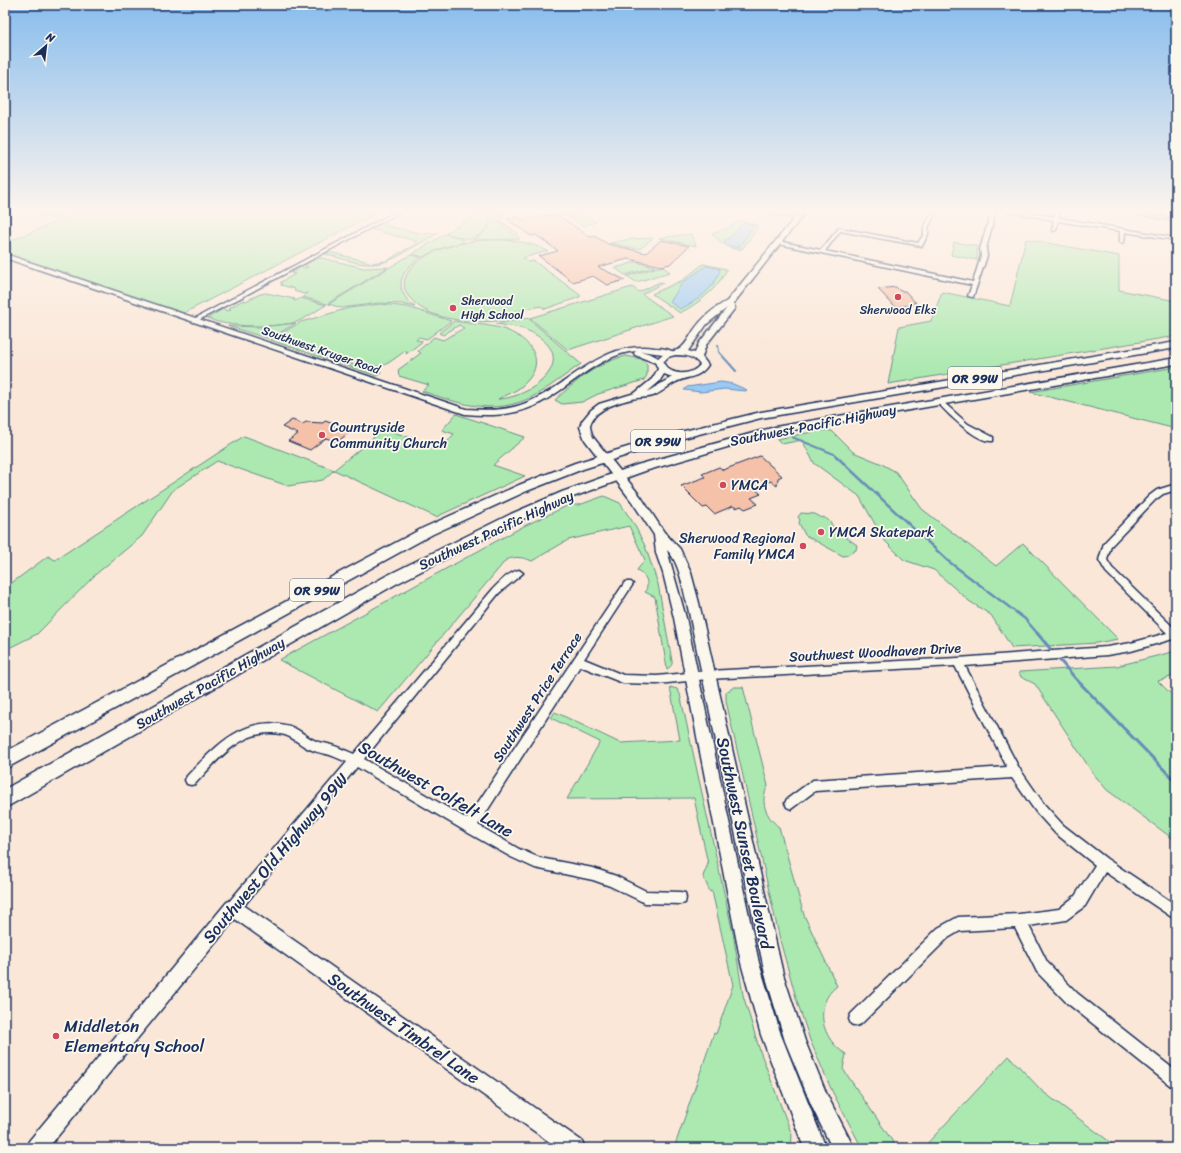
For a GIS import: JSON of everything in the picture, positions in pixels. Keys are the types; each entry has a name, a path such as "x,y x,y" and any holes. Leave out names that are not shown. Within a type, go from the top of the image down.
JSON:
{"highway":[{"name":"Southwest Pacific Highway","path":"5,761 428,531 535,483 603,458 662,440 761,415 1176,345"},
{"name":"Southwest Pacific Highway","path":"5,799 415,567 516,517 566,495 697,450 775,430 1176,361"}],"main road":[{"path":"680,352 689,347 699,329 705,322 723,306 730,303 761,264"},
{"path":"698,357 702,345 731,308 730,303"},
{"path":"680,352 698,357 704,365 698,372 672,380 650,394 638,394 656,380 665,355 680,352"},
{"path":"660,366 674,375 688,376"},
{"name":"Southwest Sunset Boulevard","path":"638,394 602,406 594,412 587,421 585,427 588,438 638,500 660,535 676,552 685,573 774,974 795,1041 837,1146"},
{"name":"Southwest Sunset Boulevard","path":"660,535 662,553 669,573 750,963 771,1036 815,1148"}],"street":[{"name":"Southwest Kruger Road","path":"28,264 451,407 477,412 505,411 534,403 599,359 622,352 636,349 671,353"},
{"path":"195,320 301,264"},
{"path":"878,264 975,284"},
{"path":"971,296 981,264"},
{"name":"Southwest Kruger Road","path":"622,352 641,354 660,366"},
{"path":"940,402 965,426 990,439"},
{"path":"1175,635 1109,570 1103,560 1106,545 1152,498 1160,492 1176,487"},
{"name":"Southwest Old Highway 99W","path":"36,1148 496,591 509,579 519,573"},
{"name":"Southwest Price Terrace","path":"469,827 628,584"},
{"name":"Southwest Woodhaven Drive","path":"577,661 623,679 657,680 708,675 958,662 1106,651 1130,647 1175,635"},
{"path":"958,662 1015,772 1040,808 1059,829 1103,863 1176,913"},
{"name":"Southwest Colfelt Lane","path":"191,780 219,751 238,736 253,731 272,728 288,731 314,746 332,750 355,760 515,854 540,864 593,874 612,880 645,897 680,898"},
{"path":"791,803 813,786 1015,772"},
{"path":"856,1019 943,933 958,924 1019,921 1061,915 1080,901 1103,863"},
{"name":"Southwest Timbrel Lane","path":"233,908 575,1148"},
{"path":"1019,921 1042,967 1072,998 1176,1081"}],"green space":[{"path":"37,264 279,264 184,313"},
{"path":"346,264 364,268 388,267 327,304 303,297 308,293 304,294 294,291 295,289 281,285 281,282 295,274 291,273 301,267 308,267 304,265"},
{"path":"395,264 412,264 404,274 401,287 403,294 415,307 402,304 379,303 341,308 329,304"},
{"path":"415,264 538,264 580,295 580,297 545,309 541,306 513,312 515,319 502,321 459,320 431,313 419,307 408,296 404,287 404,282 410,270"},
{"path":"630,264 643,264 655,267 625,275 615,268"},
{"path":"703,264 726,269 726,271 712,290 687,309 680,313 652,294 683,280"},
{"path":"1020,264 1119,264 1119,290 1176,301 1176,336 888,384 899,327 931,321 942,292 1010,306"},
{"path":"662,266 670,272 636,282 627,276"},
{"path":"660,282 663,283 642,294 673,316 568,350 530,318 632,287 639,292"},
{"path":"266,293 295,299 293,300 295,301 301,298 326,305 299,321 279,325 253,326 226,324 208,318 223,309 228,311 231,309 229,308 243,300 246,301 260,294"},
{"path":"381,304 408,307 451,321 427,339 419,337 416,340 423,341 406,354 407,351 405,351 379,367 374,367 349,359 345,362 375,372 382,372 377,376 270,340 301,322 349,308"},
{"path":"528,318 581,364 551,386 532,397 518,403 504,406 491,407 463,404 422,391 429,385 399,376 398,370 421,353 418,351 434,337 443,340 464,328 459,325 443,335 439,333 454,321 500,328 521,338 529,345 534,353 536,362 534,371 528,380 518,389 498,399 511,397 524,392 546,377 552,367 553,356 548,345 531,332 516,327 495,324"},
{"path":"296,323 269,339 228,326 261,327"},
{"path":"626,356 641,359 647,364 647,375 644,380 598,394 582,402 562,404 555,400 588,373 606,363"},
{"path":"1176,367 1176,429 1030,392"},
{"path":"456,414 525,437 493,465 525,476 436,517 334,470 384,429 442,448 454,434 442,430"},
{"path":"822,430 832,431 853,452 880,463 896,472 922,509 996,566 1023,543 1118,639 1097,643 1012,648 991,615 969,601 934,570 904,560 884,540 859,496 814,463 802,440 782,444 777,439"},
{"path":"244,436 334,470 323,480 288,486 217,461 173,490 142,536 96,574 37,634 5,650 5,588 48,556 55,560"},
{"path":"604,496 620,503 634,524 645,546 658,584 672,661 672,665 667,669 655,597 645,592 647,582 643,574 637,570 645,560 629,526 568,540 532,561 519,558 506,560 378,712 279,660 524,526 569,505 579,505"},
{"name":"YMCA Skatepark","path":"801,513 815,514 828,520 834,529 857,545 856,550 843,556 805,535 799,523 800,520 798,517"},
{"path":"1176,651 1176,675 1158,681 1176,699 1176,841 1107,790 1092,772 1035,684 1021,677 1019,672 1117,666"},
{"path":"670,687 677,689 680,694 733,933 743,995 760,1051 792,1135 791,1148 674,1148 714,1033 716,1034 733,985 712,891 710,892 703,876 708,864 694,798 567,799 600,742 551,718 555,712 620,743 680,740"},
{"path":"734,687 743,687 768,786 764,797 767,814 779,827 804,915 837,986 829,994 825,1002 823,1022 826,1031 837,1048 846,1054 843,1069 897,1148 862,1148 832,1091 810,1040 781,944 726,701 726,692"},
{"path":"1009,1056 1042,1091 1116,1148 923,1148"}],"water":[{"path":"706,266 720,269 718,276 704,294 680,309 670,302 682,283"},
{"path":"721,382 733,384 747,390 725,389 701,392 684,390 687,387"}],"building":[{"path":"549,264 610,264 598,267 625,280 607,285 593,276 573,282"},
{"path":"651,264 670,264 662,266"},
{"name":"Sherwood Elks","path":"896,287 900,291 905,291 916,303 911,303 913,305 895,307 878,289"},
{"name":"Countryside Community Church","path":"292,420 303,424 306,422 323,423 325,421 334,424 332,426 350,432 337,442 326,438 310,450 288,441 298,434 282,427"},
{"name":"YMCA","path":"760,456 782,476 778,478 777,486 771,481 754,488 761,494 751,498 758,504 745,509 741,506 736,508 733,506 714,514 707,507 703,508 681,486 705,477 702,474 719,467 723,470"}],"waterway":[{"path":"718,345 719,352 736,371"},
{"path":"792,437 836,456"},
{"path":"836,456 948,561 1025,619 1038,634"},
{"path":"1037,633 1053,652"},
{"path":"1056,656 1076,679 1176,782"}],"place":[{"name":"Sherwood Elks","path":"898,297"},
{"name":"Sherwood High School","path":"453,308"},
{"name":"Countryside Community Church","path":"322,435"},
{"name":"YMCA","path":"723,485"},
{"name":"YMCA Skatepark","path":"821,532"},
{"name":"Sherwood Regional Family YMCA","path":"803,546"},
{"name":"Middleton Elementary School","path":"56,1036"}]}
